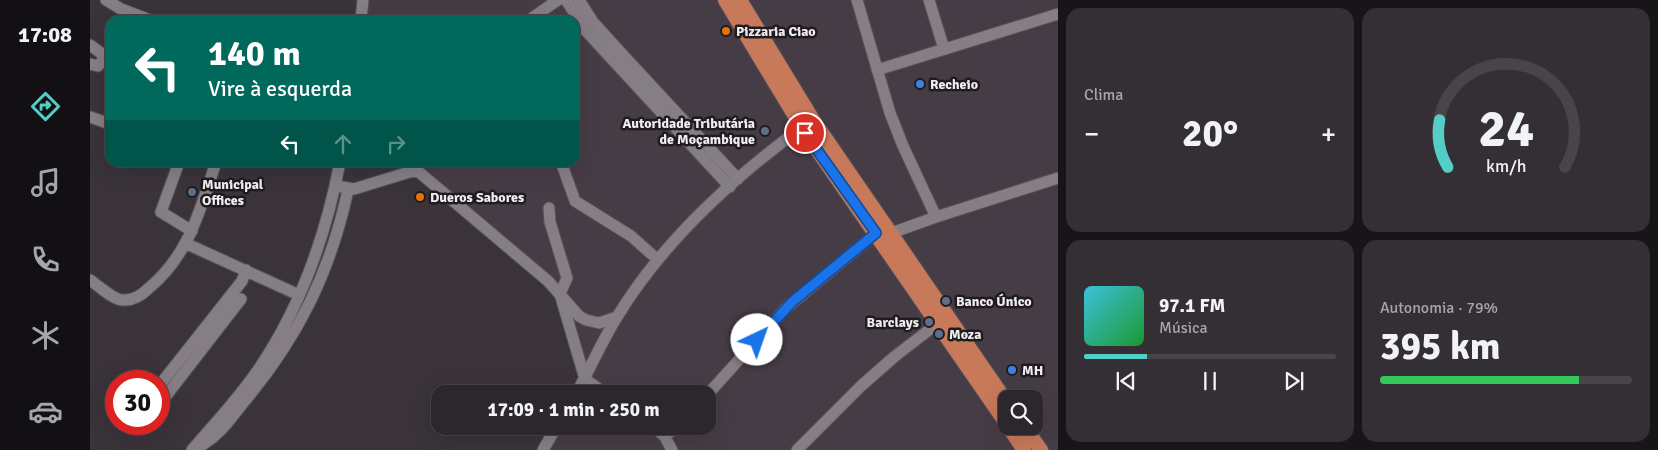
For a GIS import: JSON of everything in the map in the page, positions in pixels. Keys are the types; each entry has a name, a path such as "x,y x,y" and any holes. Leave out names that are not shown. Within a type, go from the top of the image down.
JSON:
{"main road":[{"path":"725,0 998,412"},
{"path":"740,0 807,124"},
{"path":"882,235 998,390"},
{"path":"1014,435 1024,450"},
{"path":"1030,435 1041,450"}],"street":[{"path":"106,0 121,9 137,15"},
{"path":"362,15 363,0"},
{"path":"536,15 558,0"},
{"path":"566,0 576,15"},
{"path":"579,0 594,22 734,183"},
{"path":"857,0 877,70 903,146 936,217"},
{"path":"929,0 944,50"},
{"path":"877,70 1058,14"},
{"path":"580,22 586,31 734,183"},
{"path":"90,45 101,53 104,59 98,66 90,64"},
{"path":"90,117 105,122"},
{"path":"581,385 616,317 657,259 734,183 807,124"},
{"path":"177,167 161,212 192,231"},
{"path":"90,280 120,300 133,299 161,279 187,244 214,167"},
{"path":"193,450 260,368 299,294 325,228 339,167"},
{"path":"413,167 548,281 572,310 586,320 600,323 616,317"},
{"path":"562,167 575,201 631,236 657,259"},
{"path":"336,185 348,190 416,170"},
{"path":"716,385 785,309 882,235 1058,178"},
{"path":"193,450 214,438 262,382 299,326 329,257 348,190"},
{"path":"549,208 550,222 567,278 560,294 585,379 593,385"},
{"path":"187,244 299,294"},
{"path":"170,372 242,281 246,270"},
{"path":"170,391 241,299"},
{"path":"797,450 861,386 894,357 938,323"},
{"path":"543,450 552,435"},
{"path":"665,437 672,450"}],"shaded area":[{"path":"360,0 1058,0 1058,450 1042,450 1031,435 1043,435 1043,390 1000,390 950,318 998,405 998,435 1015,435 1023,450 540,450 551,435 716,435 716,385 587,385 590,381 561,293 412,167 580,167 580,15 359,15"}],"place":[{"name":"Pizzaria Ciao","path":"726,31"},
{"name":"Recheio","path":"920,84"},
{"name":"Autoridade Tributária de Moçambique","path":"765,131"},
{"name":"Municipal Offices","path":"192,192"},
{"name":"Dueros Sabores","path":"420,197"},
{"name":"Banco Único","path":"946,301"},
{"name":"Barclays","path":"929,322"},
{"name":"Moza","path":"939,334"},
{"name":"MH","path":"1012,370"}],"route":[{"path":"757,340 792,302 876,233 805,133"}]}
